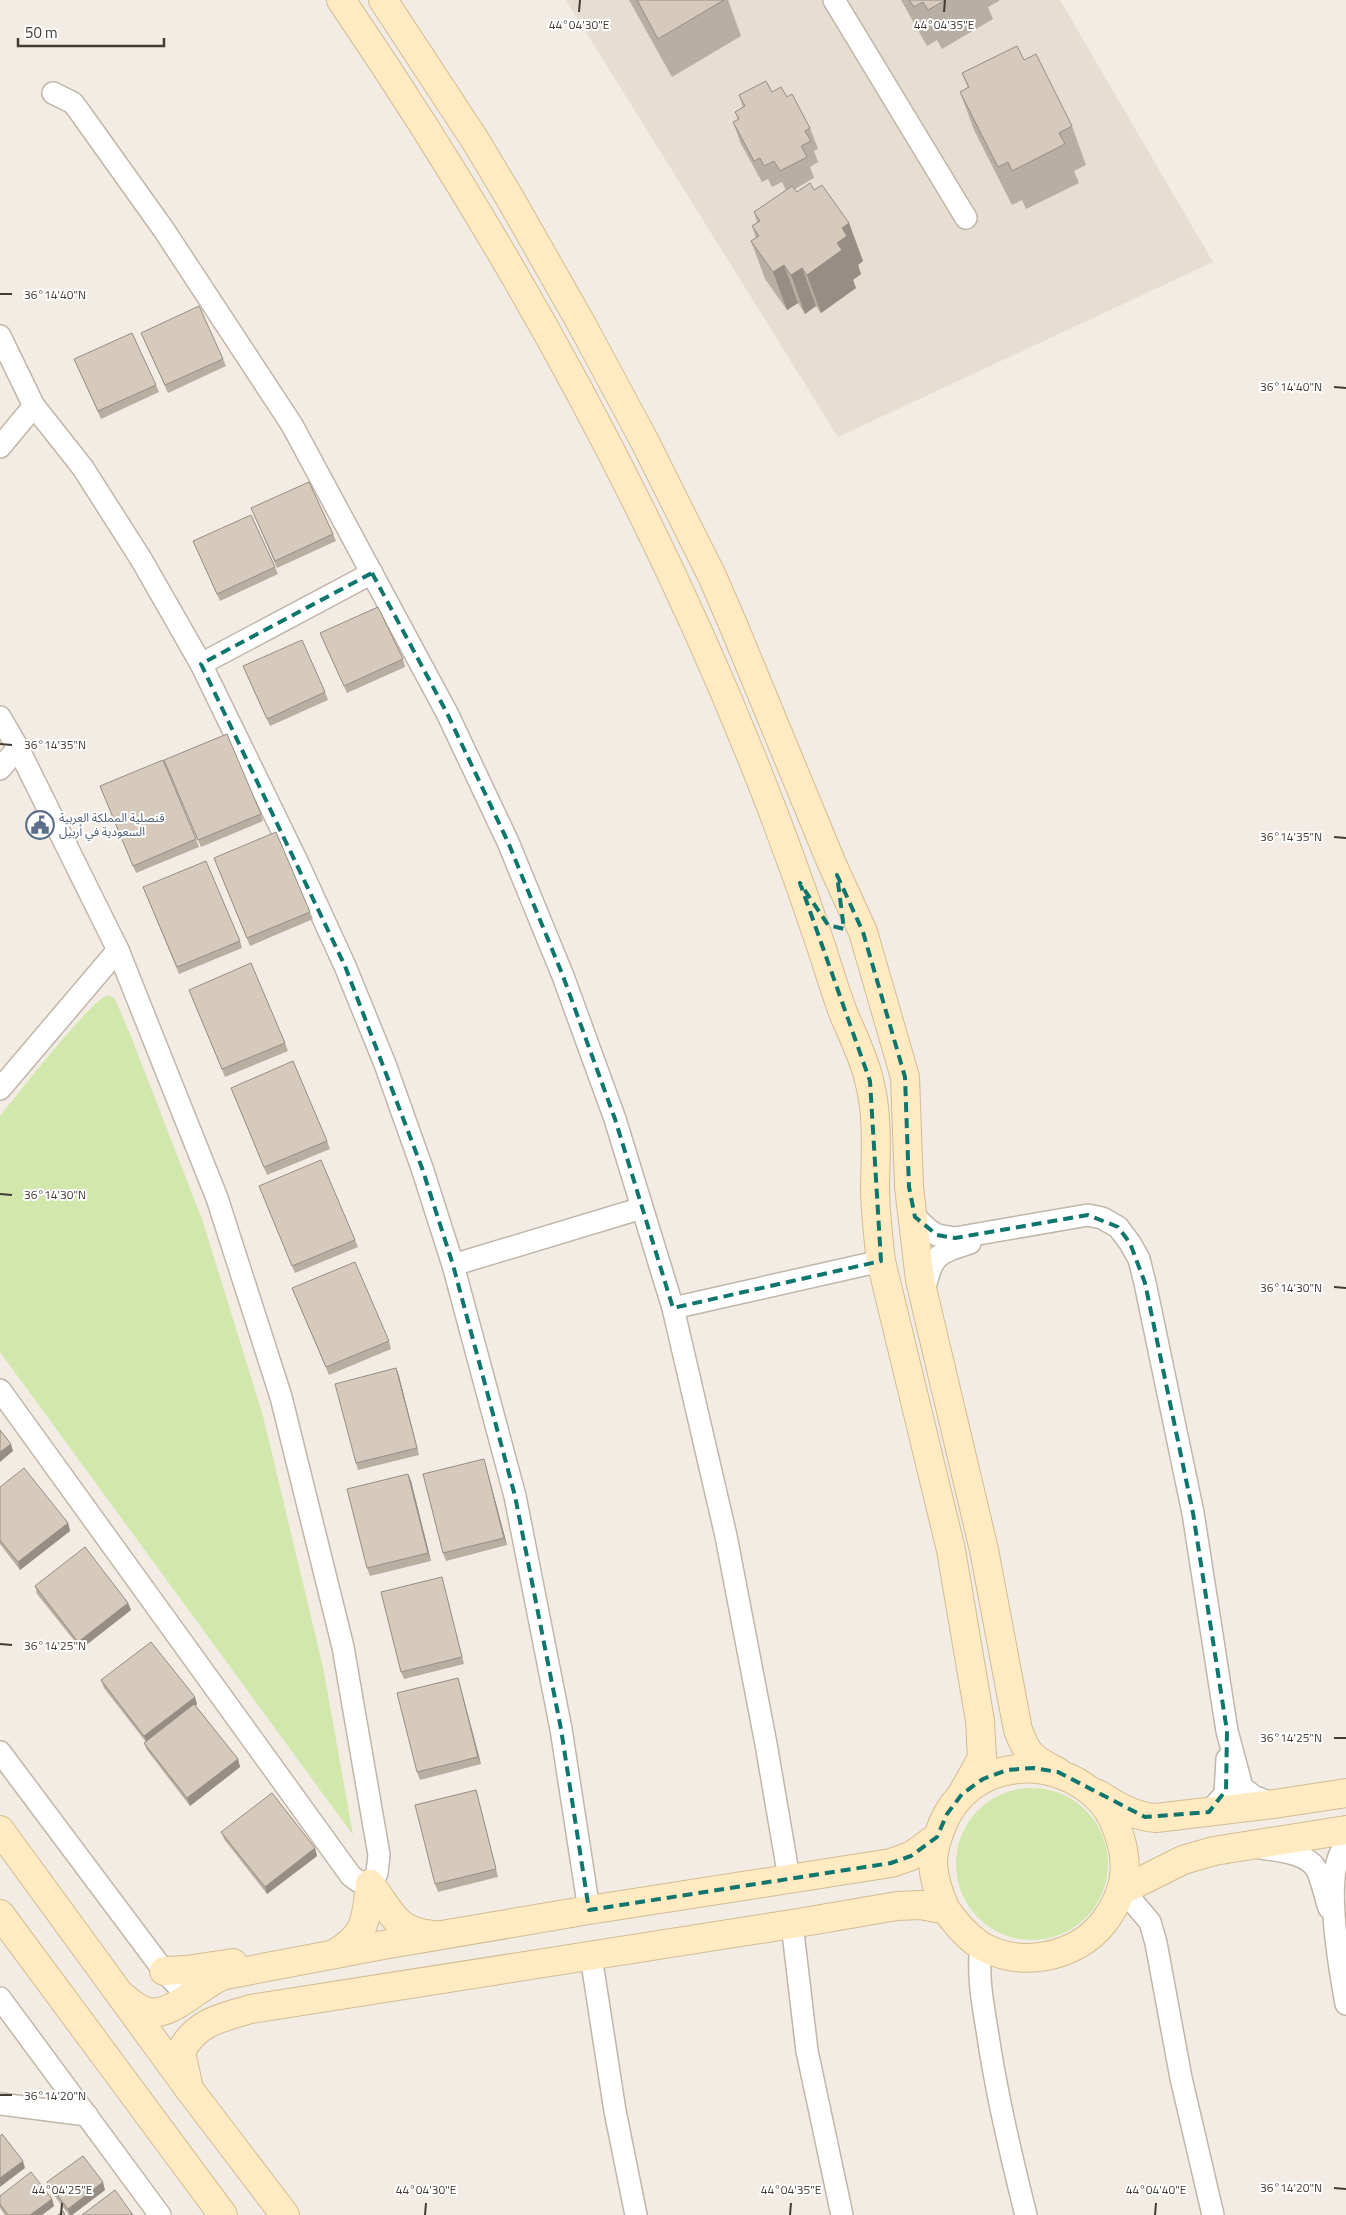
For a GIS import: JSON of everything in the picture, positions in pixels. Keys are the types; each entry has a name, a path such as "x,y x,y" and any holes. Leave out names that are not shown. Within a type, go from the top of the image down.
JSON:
{"street":[{"path":"341,0 396,80 518,281 582,395 639,504 693,617 785,839 851,1033 870,1081 874,1114 877,1230 881,1261 951,1550 980,1721 982,1758 962,1794 947,1814 937,1837 933,1862 936,1887 946,1910 961,1930 981,1945 1006,1955 1014,1956 1032,1958 1058,1954 1082,1942 1102,1925 1115,1907 1122,1890 1124,1851 1116,1825 1102,1802 1082,1784"},
{"path":"383,0 507,192 644,440 732,622 863,932 905,1077 911,1208 924,1292 984,1550 1018,1730 1027,1752 1038,1762 1082,1784 1108,1800 1145,1817 1156,1818 1209,1812 1346,1793"},
{"path":"834,0 966,218"},
{"path":"53,93 73,103 164,230 292,425 447,713 508,842 563,976 615,1119 673,1308 726,1536 766,1744 788,1878"},
{"path":"0,336 34,406 83,468 142,559 201,664 295,857 345,966 385,1064 422,1168 453,1265 515,1496 561,1729 589,1910"},
{"path":"0,447 34,406"},
{"path":"201,664 372,572"},
{"path":"0,716 18,748 118,950 217,1198 281,1397 343,1648 379,1855 377,1873 370,1884 366,1918 359,1935 353,1942 334,1954"},
{"path":"0,769 18,748"},
{"path":"800,883 828,925 838,926 844,920 838,874"},
{"path":"0,1089 118,950"},
{"path":"851,1033 838,963 841,954 846,950 855,950 858,954 889,1017"},
{"path":"453,1265 642,1208"},
{"path":"911,1208 922,1224 937,1235 955,1238 1088,1215 1102,1218 1118,1227 1139,1259 1193,1513 1227,1731 1242,1787 1253,1796 1274,1804"},
{"path":"924,1292 929,1270 936,1258 942,1253 1013,1229"},
{"path":"673,1308 881,1261"},
{"path":"0,1390 351,1876 364,1884 370,1884"},
{"path":"1209,1812 1222,1798 1226,1790 1227,1731"},
{"path":"0,1752 164,1971 192,1994 208,1992 215,2000 217,2012 209,2024"},
{"path":"962,1794 983,1779 1007,1770 1033,1768 1058,1772"},
{"path":"0,1830 285,2215"},
{"path":"1122,1890 1183,1860 1214,1851 1346,1830"},
{"path":"122,1996 133,2005 150,2012 172,2006 218,1978 250,1970 589,1910 891,1863 911,1856 937,1837"},
{"path":"1346,1845 1338,1854 1335,1865 1335,1927 1346,2004"},
{"path":"1247,1846 1292,1854 1312,1864 1317,1870 1335,1927"},
{"path":"370,1884 393,1917 408,1930 440,1936"},
{"path":"1122,1890 1150,1922 1156,1943 1181,2078 1213,2215"},
{"path":"190,2089 181,2052 192,2033 224,2016 250,2009 897,1906 921,1905 946,1910"},
{"path":"0,1914 223,2215"},
{"path":"792,1924 807,2051 842,2215"},
{"path":"981,1945 978,1968 992,2065 1003,2123 1026,2215"},
{"path":"591,1956 615,2111 636,2215"},
{"path":"164,1971 186,1970 245,1961 302,1960"},
{"path":"250,1970 235,1981 232,1995 236,2003 241,2007 250,2009"},
{"path":"0,1998 160,2215"},
{"path":"0,2104 86,2115"}],"highlighted area":[{"path":"372,573 447,713 508,842 563,976 615,1119 673,1308 881,1261 870,1081 800,883 828,925 844,929 837,875 863,932 905,1077 909,1187 915,1217 937,1235 955,1238 1088,1215 1118,1227 1130,1243 1145,1283 1193,1513 1227,1731 1226,1790 1209,1812 1145,1817 1058,1772 1033,1768 1007,1770 983,1779 962,1794 947,1814 937,1837 911,1856 891,1863 589,1910 561,1729 515,1496 453,1265 422,1168 345,966 201,664"}],"shaded area":[{"path":"566,0 1060,0 1213,262 838,437"}],"green space":[{"path":"108,995 115,999 130,1034 203,1222 263,1416 323,1667 353,1835 0,1352 0,1116 70,1030 99,1001"},
{"path":"1032,1788 1061,1794 1086,1810 1102,1835 1108,1864 1102,1893 1086,1918 1061,1934 1032,1940 1003,1934 978,1918 962,1893 956,1864 962,1835 978,1810 1003,1794"}],"building":[{"path":"637,0 724,0 658,39"},
{"path":"909,0 946,0 928,10 923,2 914,7"},
{"path":"1017,46 1024,60 1036,54 1072,126 1059,133 1065,144 1012,171 1008,162 998,167 960,92 969,87 962,73"},
{"path":"766,81 772,92 781,87 787,97 792,94 810,128 805,131 811,141 801,146 807,157 780,171 774,161 764,166 760,158 754,161 733,122 739,119 735,112 745,106 739,95"},
{"path":"810,183 814,190 822,185 849,223 842,228 847,236 837,243 842,250 807,275 802,268 791,275 784,265 773,272 751,241 759,236 752,226 760,221 754,212 792,186 797,192"},
{"path":"199,306 223,359 165,385 141,333"},
{"path":"132,333 156,385 98,411 74,359"},
{"path":"309,482 333,534 275,561 251,508"},
{"path":"251,515 275,567 217,594 193,541"},
{"path":"378,607 403,659 344,686 320,633"},
{"path":"302,640 325,692 267,719 243,666"},
{"path":"227,734 261,814 198,840 164,760"},
{"path":"163,760 196,839 133,866 100,786"},
{"path":"276,832 310,912 247,938 214,858"},
{"path":"206,861 240,941 177,967 143,887"},
{"path":"251,963 285,1043 222,1069 189,990"},
{"path":"293,1061 327,1141 264,1167 231,1088"},
{"path":"321,1160 355,1240 292,1266 259,1186"},
{"path":"355,1262 389,1341 326,1367 292,1288"},
{"path":"396,1368 417,1448 356,1463 335,1384"},
{"path":"0,1430 11,1444 0,1452"},
{"path":"484,1459 504,1538 443,1553 423,1474"},
{"path":"24,1468 68,1523 18,1562 0,1540 0,1487"},
{"path":"408,1474 428,1553 367,1568 347,1489"},
{"path":"85,1547 128,1603 78,1642 35,1586"},
{"path":"442,1577 462,1657 401,1672 381,1592"},
{"path":"151,1642 195,1697 144,1736 101,1680"},
{"path":"458,1678 478,1757 417,1772 397,1693"},
{"path":"194,1704 238,1759 187,1798 144,1743"},
{"path":"476,1790 496,1869 435,1884 415,1805"},
{"path":"272,1793 315,1848 265,1887 221,1832"},
{"path":"2,2134 23,2161 0,2178 0,2136"},
{"path":"83,2156 103,2182 68,2209 47,2182"},
{"path":"31,2172 52,2199 30,2215 8,2215 0,2204 0,2196"},
{"path":"115,2190 133,2215 82,2215"}],"place":[{"name":"قنصلية المملكة العربية السعودية في أربيل","path":"40,825"}]}
